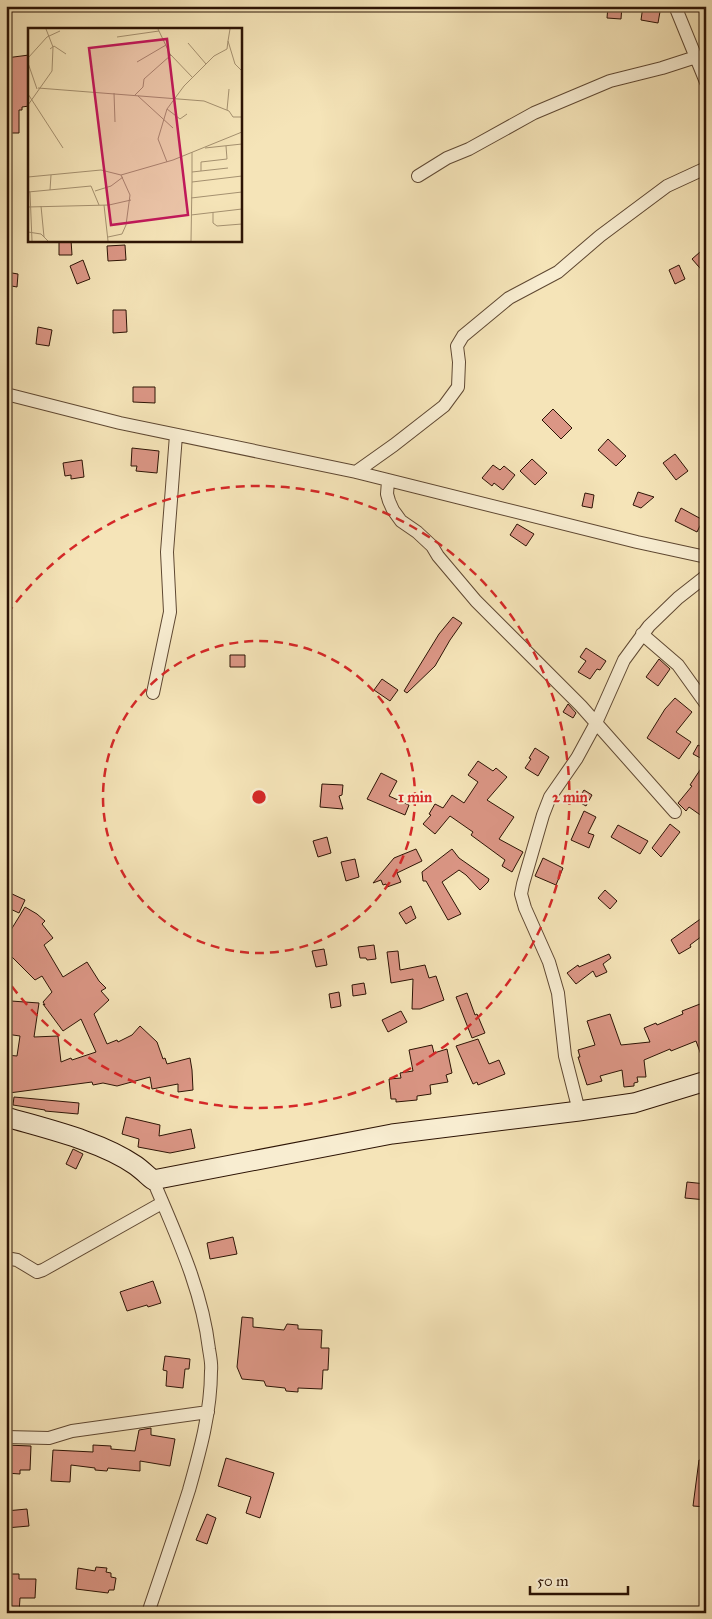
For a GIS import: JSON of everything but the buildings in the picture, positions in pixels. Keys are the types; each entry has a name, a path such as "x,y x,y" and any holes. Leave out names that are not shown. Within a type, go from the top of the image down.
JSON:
{"street":[{"path":"675,6 706,82"},
{"path":"418,176 447,158 468,149 534,113 610,81 696,57"},
{"path":"356,472 444,406 458,387 459,362 457,346 463,336 508,298 558,272 600,236 667,186 706,168"},
{"path":"6,394 176,435 356,472 636,542 706,557"},
{"path":"153,693 170,612 167,552 176,435"},
{"path":"388,481 387,494 389,501 401,521 424,538 476,601 581,706 675,812"},
{"path":"579,1111 565,1056 558,993 549,962 525,908 522,894 523,884 542,815 550,797 577,758 596,723 624,660 642,634 678,598 706,576"},
{"path":"642,634 678,665 706,704"},
{"path":"153,1180 392,1134 634,1103 706,1082"},
{"path":"6,1117 80,1140 116,1154 136,1165 153,1180 184,1254 201,1304 212,1370 208,1412 202,1446 148,1613"},
{"path":"6,1258 17,1260 36,1272 43,1270 162,1203"},
{"path":"6,1437 49,1438 72,1431 208,1412"}]}
